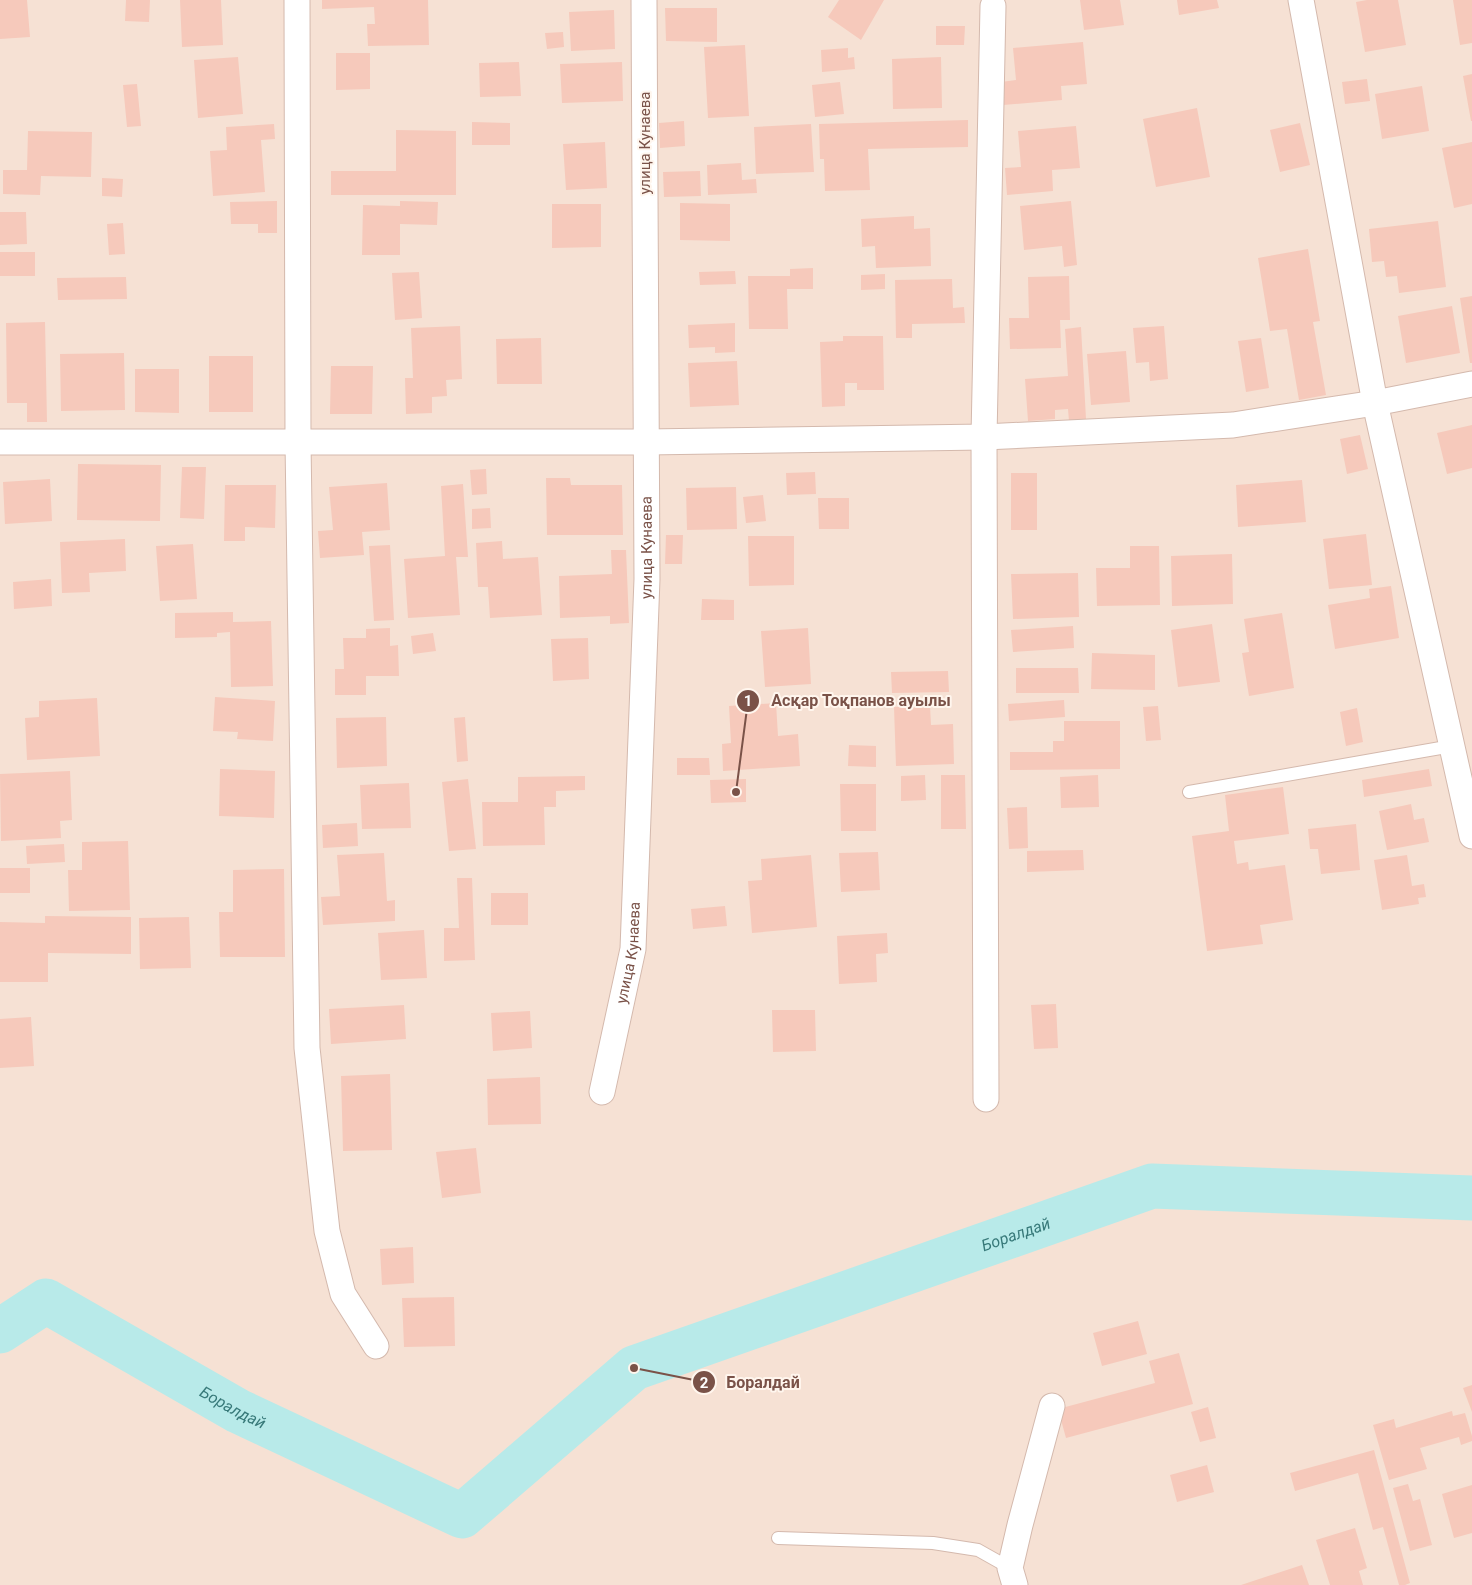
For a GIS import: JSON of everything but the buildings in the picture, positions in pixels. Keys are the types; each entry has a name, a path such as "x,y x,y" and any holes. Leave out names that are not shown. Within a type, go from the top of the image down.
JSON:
{"street":[{"path":"297,0 298,442 307,1048 327,1231 343,1294 376,1346"},
{"name":"улица Кунаева","path":"602,1092 633,949 647,579 644,0"},
{"path":"1301,0 1376,403 1472,836"},
{"path":"986,1099 984,437 993,6"},
{"path":"0,442 646,442 984,437 1232,425 1376,403 1472,384"},
{"path":"1012,1577 1020,1525 1052,1406"}],"lane":[{"path":"1190,792 1452,746"},
{"path":"778,1538 933,1543 978,1550 1012,1577"}],"shaded area":[{"path":"0,0 1472,0 1472,1585 0,1585"}],"waterway":[{"name":"Боралдай","path":"0,1331 46,1301 238,1411 462,1516 634,1368 1152,1186 1472,1198"}],"place":[{"name":"Асқар Тоқпанов ауылы","path":"736,792"},
{"name":"Боралдай","path":"634,1368"}]}
